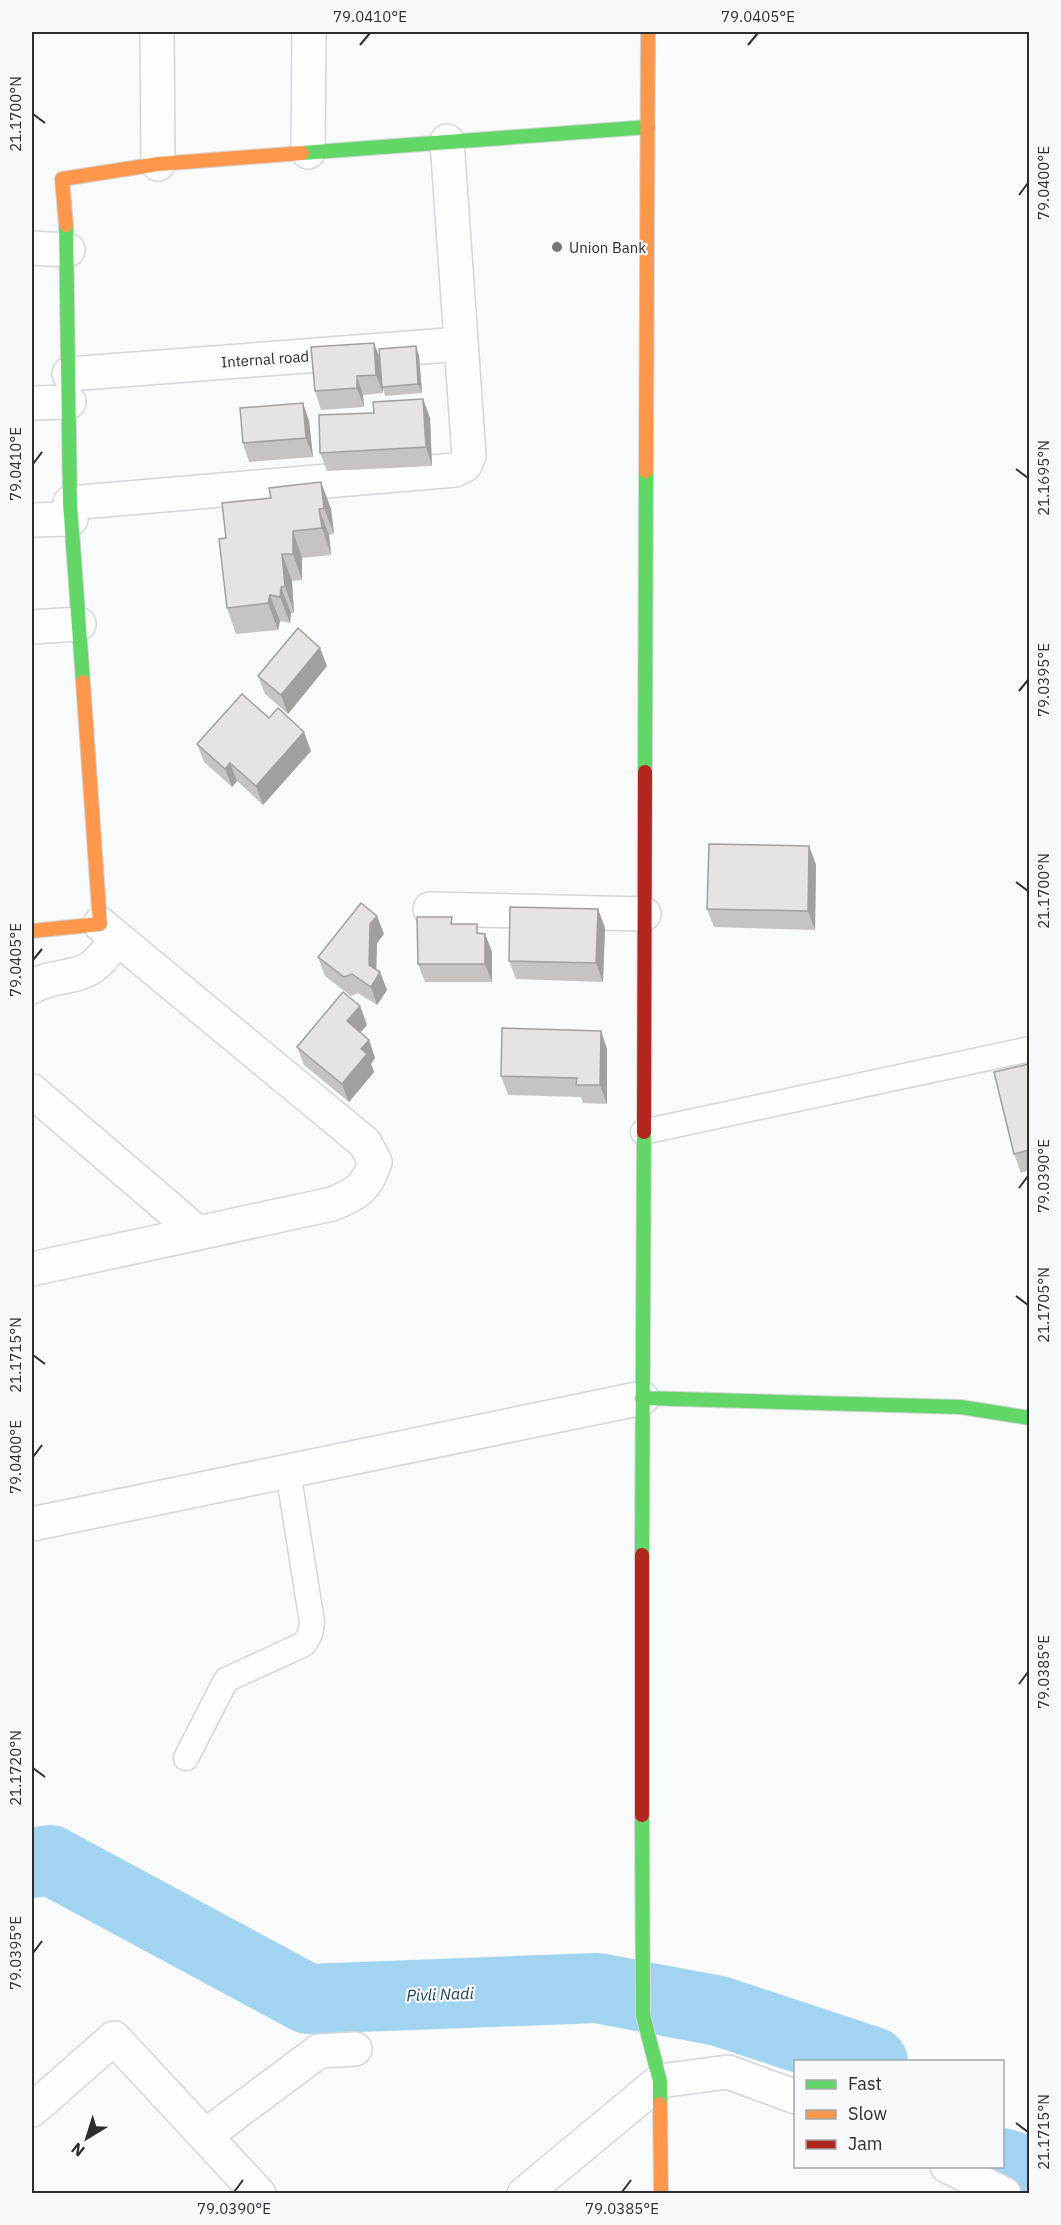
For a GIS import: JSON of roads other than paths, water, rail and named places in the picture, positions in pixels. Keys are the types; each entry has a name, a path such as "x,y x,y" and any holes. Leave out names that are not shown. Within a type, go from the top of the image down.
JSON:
{"street":[{"path":"157,32 158,164"},
{"path":"308,152 309,32"},
{"path":"648,32 641,1953 643,2014 660,2080 661,2193"},
{"path":"32,987 50,978 70,976 89,970 109,931 79,624 71,511 68,250 62,179 158,164 648,127"},
{"path":"32,520 71,511 455,470 465,465 469,456 447,141"},
{"path":"32,248 68,250"},
{"name":"Internal road","path":"69,388 461,344"},
{"path":"32,403 69,388"},
{"path":"32,627 79,624"},
{"path":"430,909 644,914"},
{"path":"32,931 109,931 365,1143 375,1162 368,1182 355,1194 332,1204 32,1269"},
{"path":"32,1091 198,1233"},
{"path":"32,1524 642,1398 961,1407 1029,1418"},
{"path":"32,2110 114,2038 259,2193"},
{"path":"205,2136 319,2051 355,2049"},
{"path":"524,2193 660,2080 728,2072 794,2097"},
{"path":"952,2168 1004,2193"}],"lane":[{"path":"643,1132 1029,1049"},
{"path":"186,1758 226,1680 303,1644 310,1634 312,1622 288,1471"}],"waterway":[{"name":"Pivli Nadi","path":"32,1863 50,1860 308,1999 597,1988 719,2011 867,2060"},
{"name":"Pivli Nadi","path":"1004,2164 1030,2172"}],"place":[{"name":"Union Bank","path":"557,247"}]}
